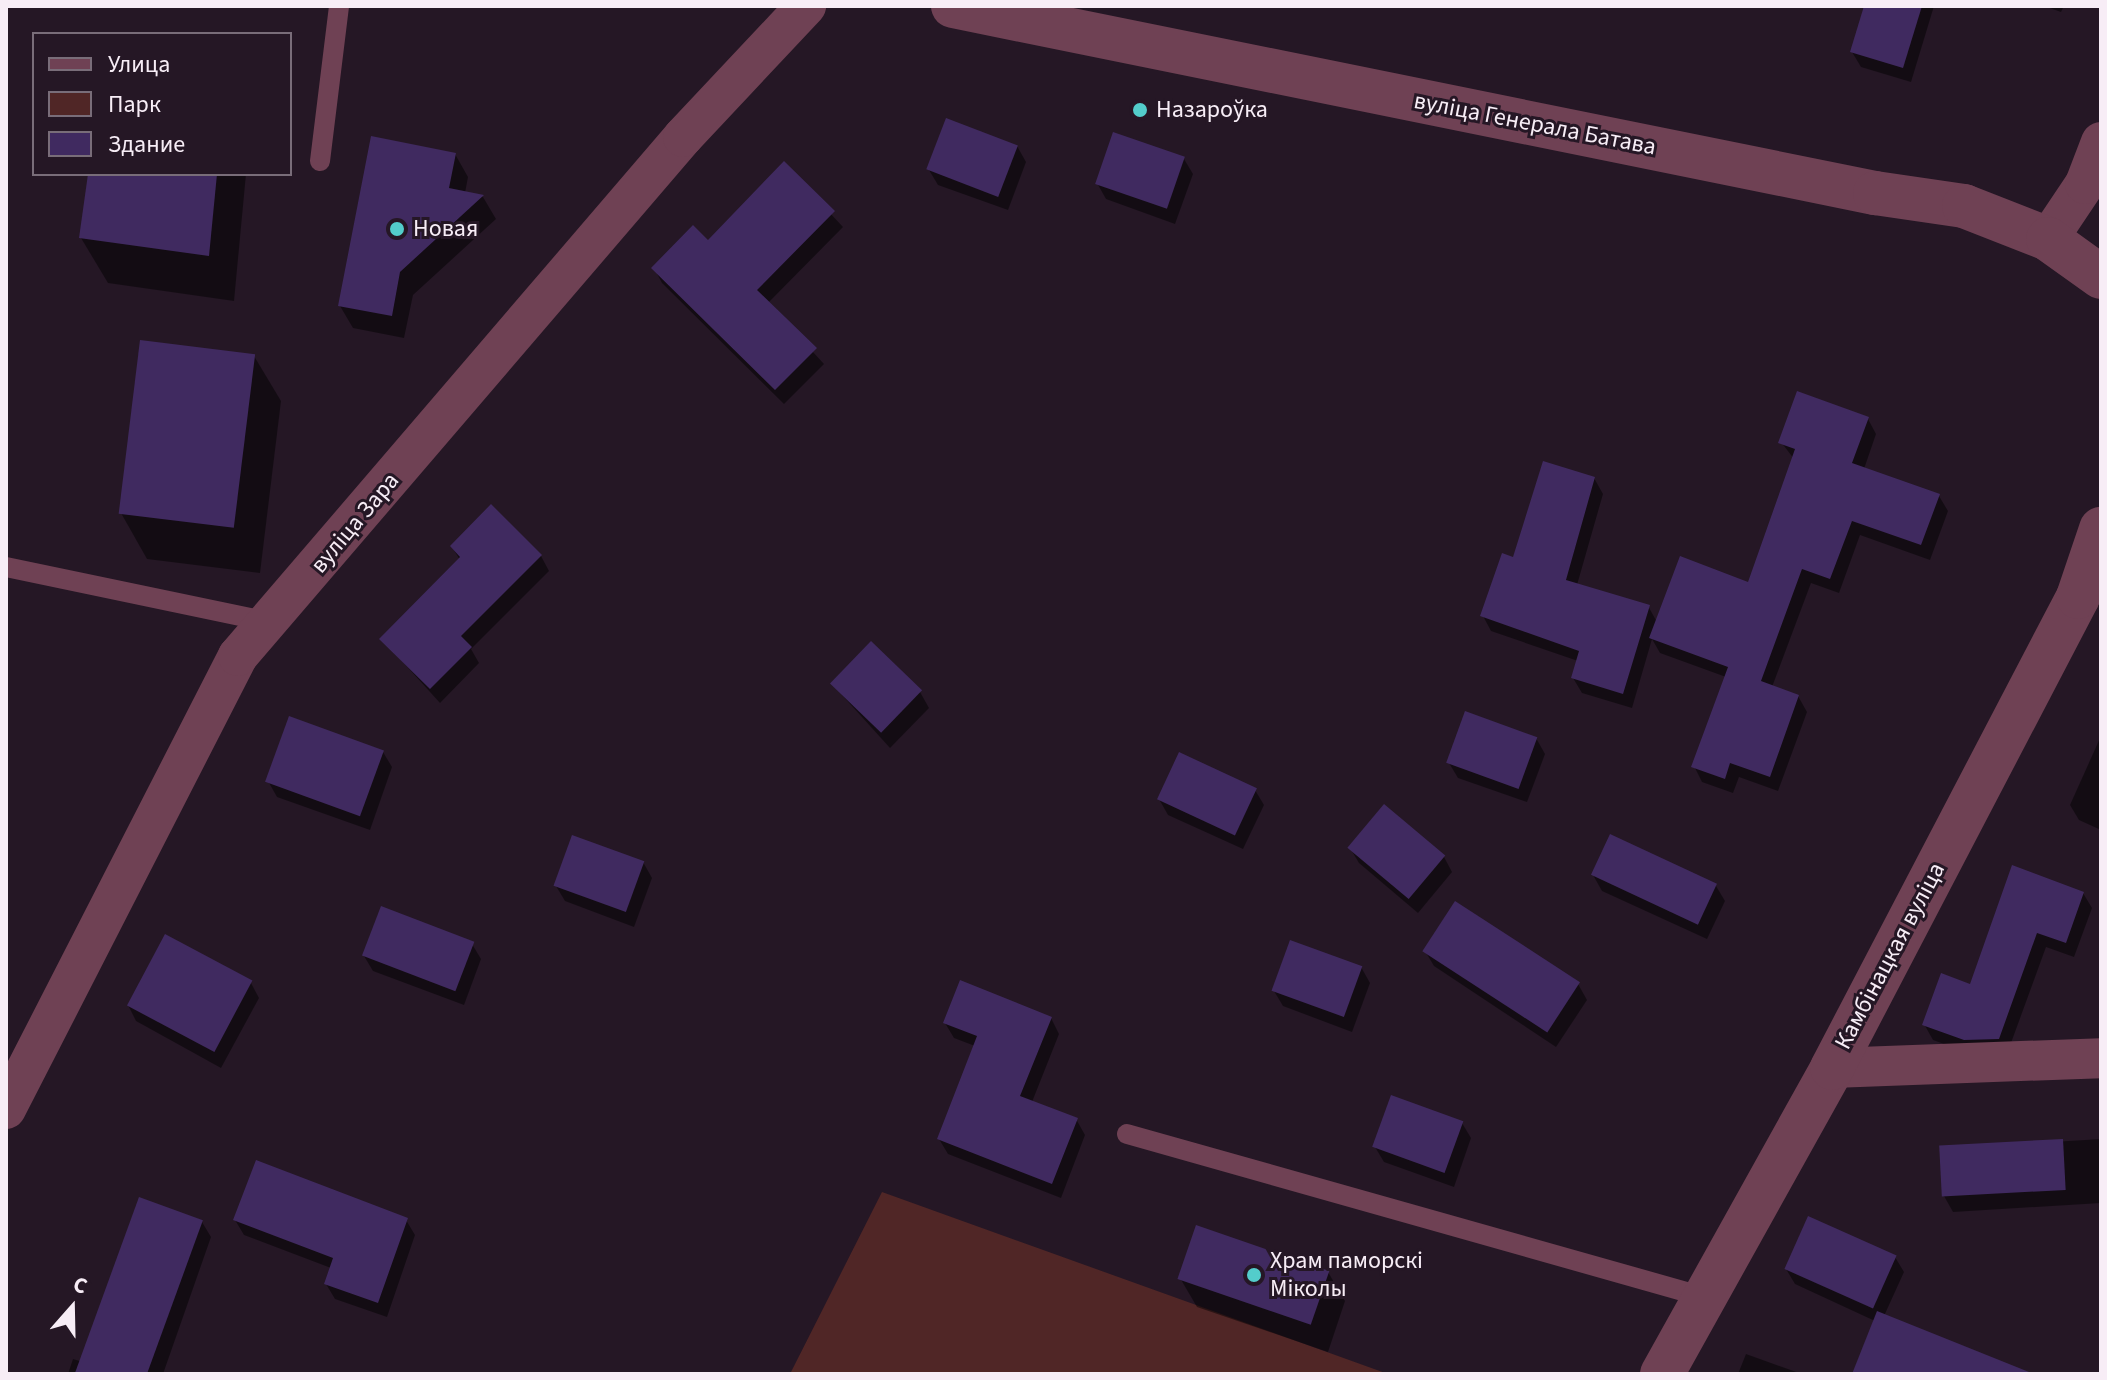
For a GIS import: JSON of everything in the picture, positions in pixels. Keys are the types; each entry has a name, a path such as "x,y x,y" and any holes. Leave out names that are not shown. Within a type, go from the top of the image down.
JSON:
{"street":[{"name":"вуліца Зара","path":"6,1109 238,656 264,621 308,579 683,137 806,6"},
{"name":"вуліца Генерала Батава","path":"953,6 1875,193 1964,206 2048,239 2101,277"},
{"path":"2048,239 2085,184 2101,142"},
{"name":"Камбінацкая вуліца","path":"1662,1374 1832,1068 2078,597 2101,529"},
{"path":"1832,1068 2101,1058"}],"lane":[{"path":"320,161 339,6"},
{"path":"6,567 264,621"},
{"path":"1127,1134 1704,1297"}],"green space":[{"path":"882,1192 1046,1251 1388,1374 790,1374"}],"building":[{"path":"1864,6 1922,6 1903,68 1850,52"},
{"path":"946,118 1018,146 998,197 926,169"},
{"path":"1113,132 1185,157 1167,209 1095,184"},
{"name":"Новая","path":"371,136 456,153 449,188 484,195 400,272 392,316 338,306"},
{"path":"784,161 835,211 757,290 817,348 775,390 651,268 693,225 708,240"},
{"path":"88,176 217,176 209,256 79,238"},
{"path":"140,340 255,354 234,528 119,514"},
{"path":"1797,391 1869,417 1852,463 1940,494 1921,545 1852,521 1830,579 1802,569 1761,681 1799,695 1770,777 1730,763 1725,779 1691,767 1728,667 1649,638 1680,556 1748,582 1795,449 1778,443"},
{"path":"1543,461 1595,477 1566,580 1650,605 1623,694 1571,678 1579,651 1480,616 1502,553 1513,557"},
{"path":"491,504 542,555 461,636 472,647 430,689 379,639 460,557 450,546"},
{"path":"871,641 922,690 881,733 830,683"},
{"path":"1465,711 1537,737 1519,789 1446,763"},
{"path":"289,716 384,751 360,816 265,782"},
{"path":"1179,752 1257,788 1235,835 1157,799"},
{"path":"1384,804 1445,855 1409,899 1347,848"},
{"path":"1610,834 1717,884 1698,925 1591,875"},
{"path":"572,835 644,861 626,912 554,886"},
{"path":"2012,865 2084,892 2066,943 2037,933 1999,1039 1964,1040 1922,1025 1941,973 1970,984"},
{"path":"1455,901 1580,982 1547,1032 1422,951"},
{"path":"381,906 474,942 455,991 362,955"},
{"path":"165,934 252,980 214,1052 127,1006"},
{"path":"1290,940 1362,966 1344,1017 1272,991"},
{"path":"960,980 1052,1017 1020,1096 1078,1118 1052,1184 937,1139 977,1036 943,1023"},
{"path":"1391,1095 1463,1121 1445,1173 1372,1147"},
{"path":"2063,1139 2066,1190 1942,1196 1939,1145"},
{"path":"256,1160 408,1218 378,1303 324,1284 333,1258 233,1220"},
{"path":"139,1197 203,1220 147,1374 75,1374"},
{"path":"1808,1216 1897,1255 1873,1308 1784,1269"},
{"name":"Храм паморскі Міколы","path":"1196,1225 1329,1271 1311,1325 1177,1279"},
{"path":"1877,1311 2029,1372 2029,1374 1852,1374"}],"place":[{"name":"Назароўка","path":"1140,110"},
{"name":"Новая","path":"397,229"},
{"name":"Храм паморскі Міколы","path":"1254,1275"}]}
